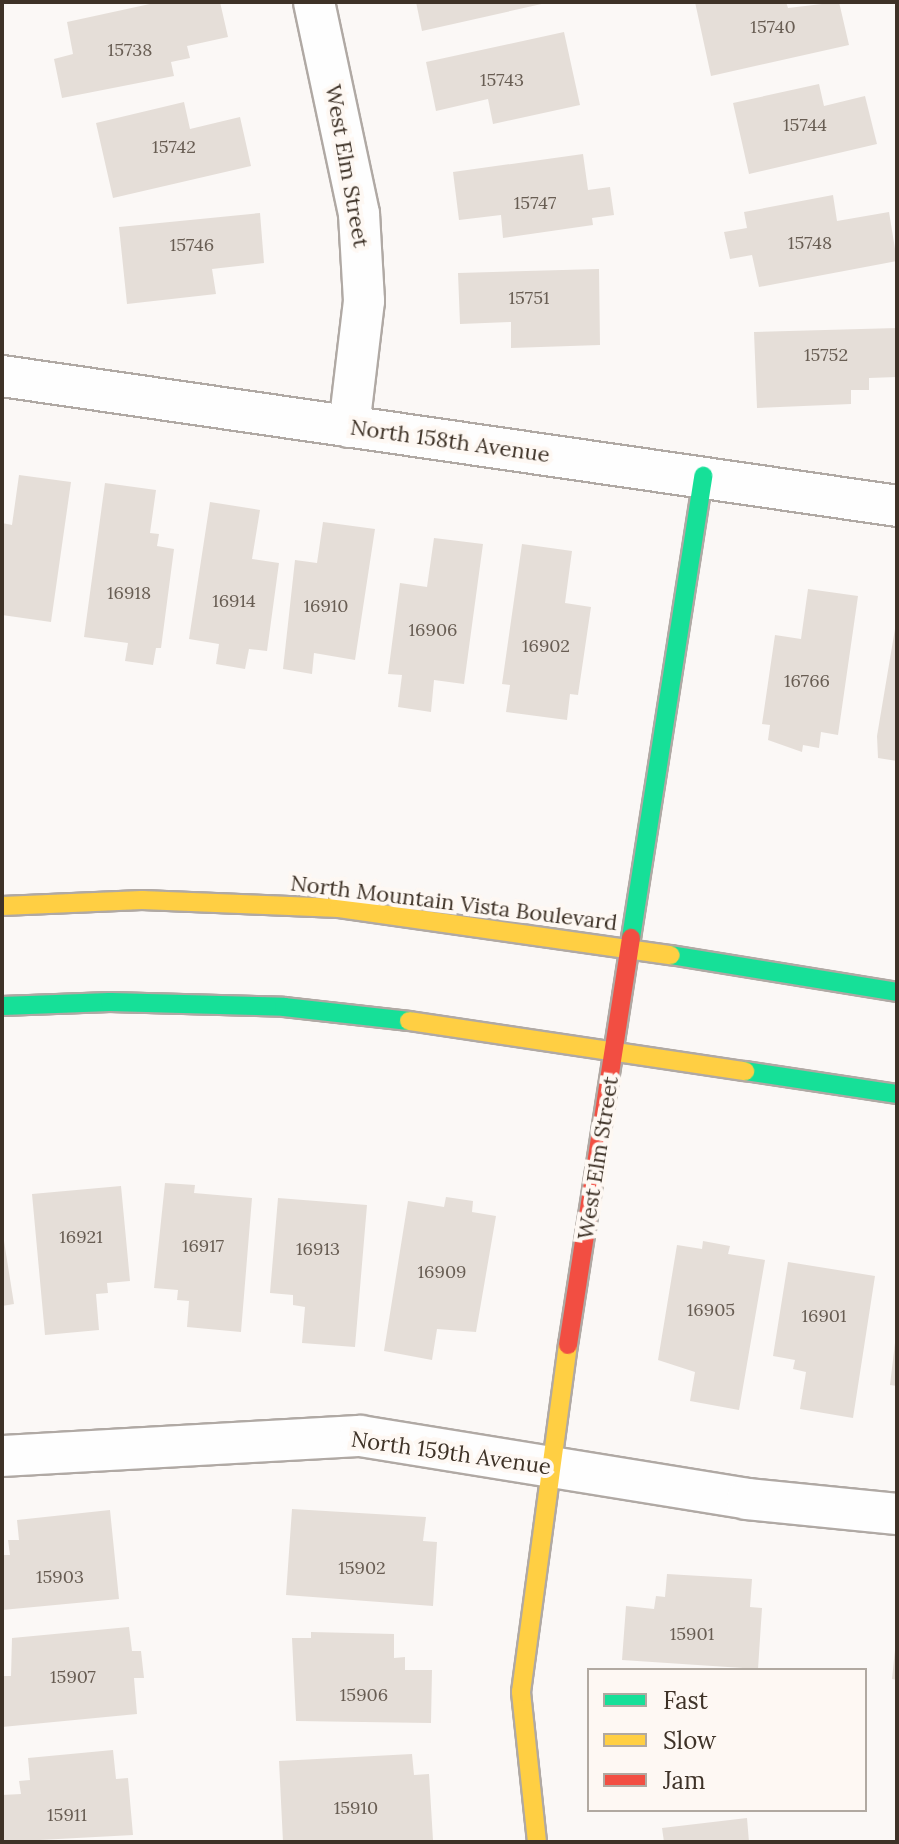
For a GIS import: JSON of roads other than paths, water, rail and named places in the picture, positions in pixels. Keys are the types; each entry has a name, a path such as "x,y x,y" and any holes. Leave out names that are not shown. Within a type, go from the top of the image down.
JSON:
{"street":[{"name":"West Elm Street","path":"314,2 359,214 364,301 349,427"},
{"name":"North 158th Avenue","path":"2,376 897,506"},
{"name":"West Elm Street","path":"537,1842 521,1692 549,1466 633,949 703,476"},
{"name":"North Mountain Vista Boulevard","path":"2,906 142,900 339,908 633,949 897,992"},
{"path":"2,1006 110,1002 284,1007 897,1094"},
{"name":"North 159th Avenue","path":"2,1456 360,1436 747,1499 897,1514"}]}
